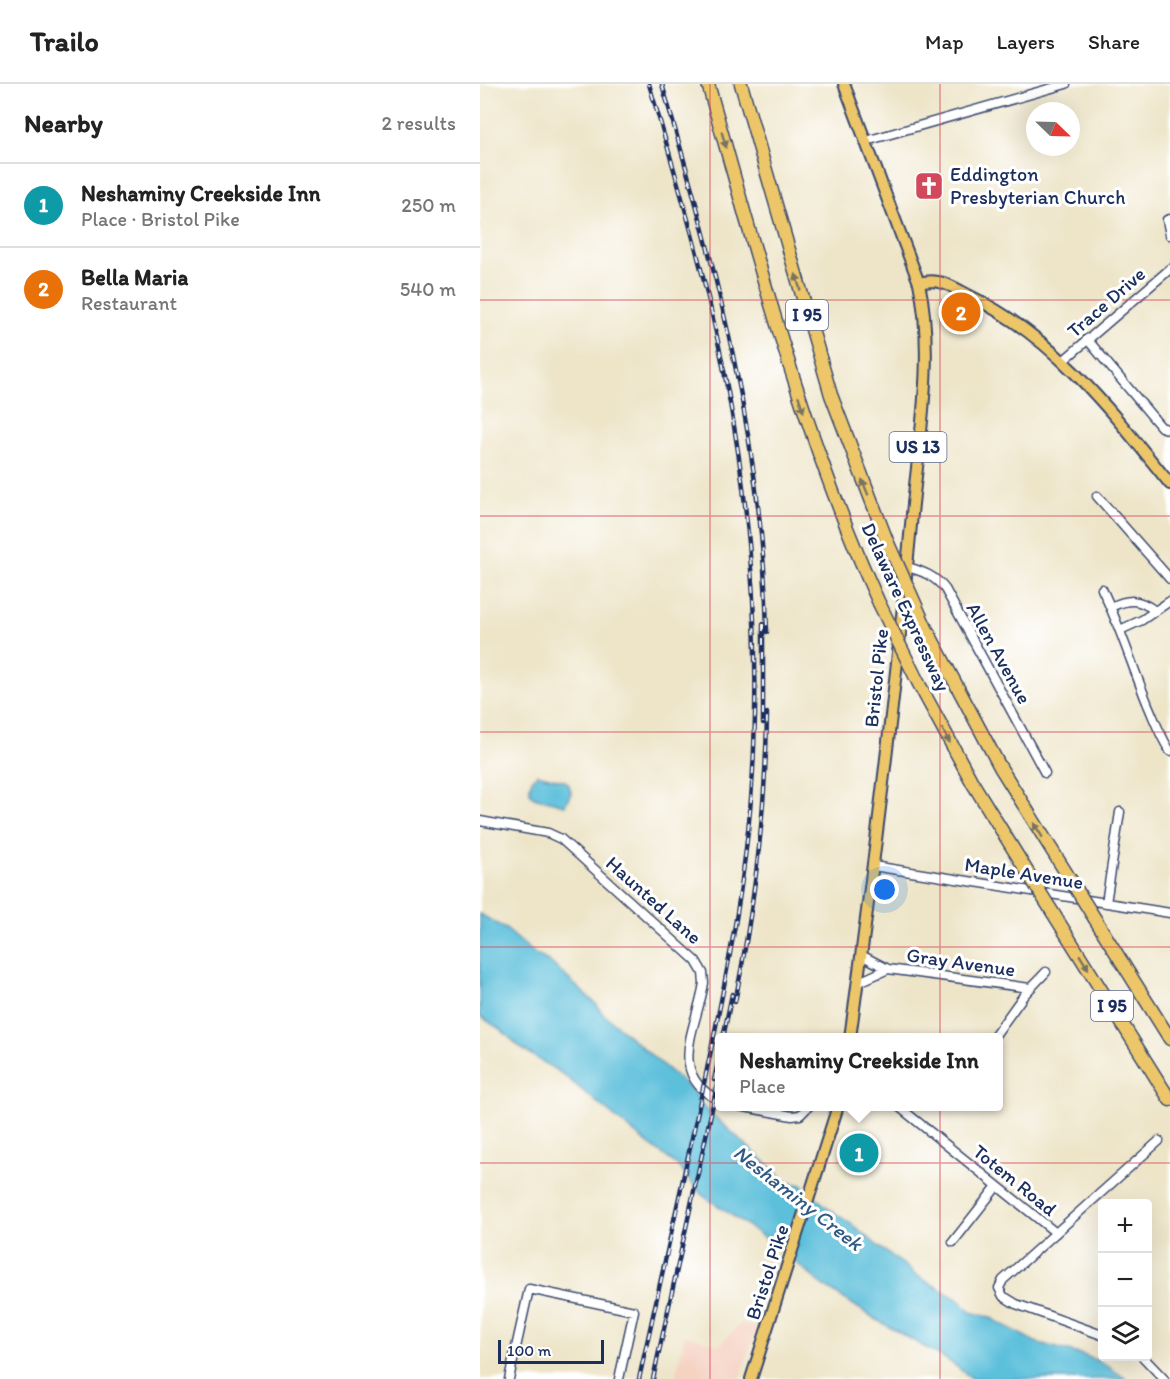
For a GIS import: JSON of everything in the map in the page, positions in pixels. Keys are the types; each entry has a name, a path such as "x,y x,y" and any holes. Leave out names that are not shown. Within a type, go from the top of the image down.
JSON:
{"highway":[{"name":"Delaware Expressway","path":"708,84 807,420 846,528 879,603 919,684 972,782 1170,1100"},
{"name":"Delaware Expressway","path":"741,84 831,395 887,541 926,627 1000,767 1170,1039"}],"main road":[{"name":"Bristol Pike","path":"844,84 919,283 925,316 926,350 907,567 873,866 851,1033"},
{"path":"919,283 936,280 976,299 1017,323 1063,361 1097,395 1170,484"},
{"name":"Bristol Pike","path":"751,1379 837,1111"}],"street":[{"path":"866,141 1066,84"},
{"path":"1170,219 1167,220 1170,235"},
{"name":"Trace Drive","path":"1063,361 1170,269"},
{"path":"1087,339 1161,427 1170,430"},
{"path":"1097,496 1170,579"},
{"name":"Allen Avenue","path":"907,567 929,575 945,589 1045,773"},
{"path":"1102,589 1159,732 1170,750"},
{"path":"1111,607 1125,600 1131,600 1155,611"},
{"path":"1120,630 1170,601"},
{"path":"1106,903 1120,812"},
{"name":"Haunted Lane","path":"480,821 548,833 561,839 696,961 704,978 688,1054 688,1065 696,1083 715,1098"},
{"name":"Maple Avenue","path":"873,866 1170,913"},
{"name":"Gray Avenue","path":"861,955 888,969 1030,988"},
{"name":"Gray Avenue","path":"857,983 888,969"},
{"path":"997,1033 1030,988 1046,972"},
{"path":"763,1111 792,1116 800,1115 804,1111"},
{"name":"Totem Road","path":"903,1111 1056,1233"},
{"path":"1098,1334 1008,1301 1000,1293 999,1288 1003,1281 1159,1141"},
{"path":"953,1242 997,1186"},
{"path":"509,1379 529,1289 634,1311 619,1379"},
{"path":"1147,1361 1164,1379"}],"shaded area":[{"path":"741,1324 757,1326 740,1379 675,1379 685,1335 719,1345"}],"water":[{"path":"537,774 565,781 569,785 571,793 565,805 534,797 530,793 531,782"},
{"name":"Neshaminy Creek","path":"480,914 506,929 535,954 550,962 597,1005 601,1012 693,1091 705,1108 787,1182 802,1185 829,1209 854,1226 912,1273 959,1300 970,1312 989,1317 1035,1342 1103,1363 1126,1379 973,1379 946,1359 877,1320 821,1284 777,1246 702,1195 677,1165 561,1073 522,1049 500,1029 480,1016"}],"railway":[{"path":"639,1379 729,962 748,834 755,703 751,569 736,436 703,275 649,84"},
{"path":"662,84 700,220 733,355 756,491 764,561 767,632"},
{"path":"763,624 763,723"},
{"path":"735,1002 758,859 767,713"},
{"path":"724,1033 732,994"},
{"path":"714,1080 715,1076"},
{"path":"653,1379 715,1095"}],"place":[{"name":"Eddington Presbyterian Church","path":"929,186"},
{"name":"Bella Maria","path":"961,312"},
{"name":"Neshaminy Creekside Inn","path":"859,1153"}]}
